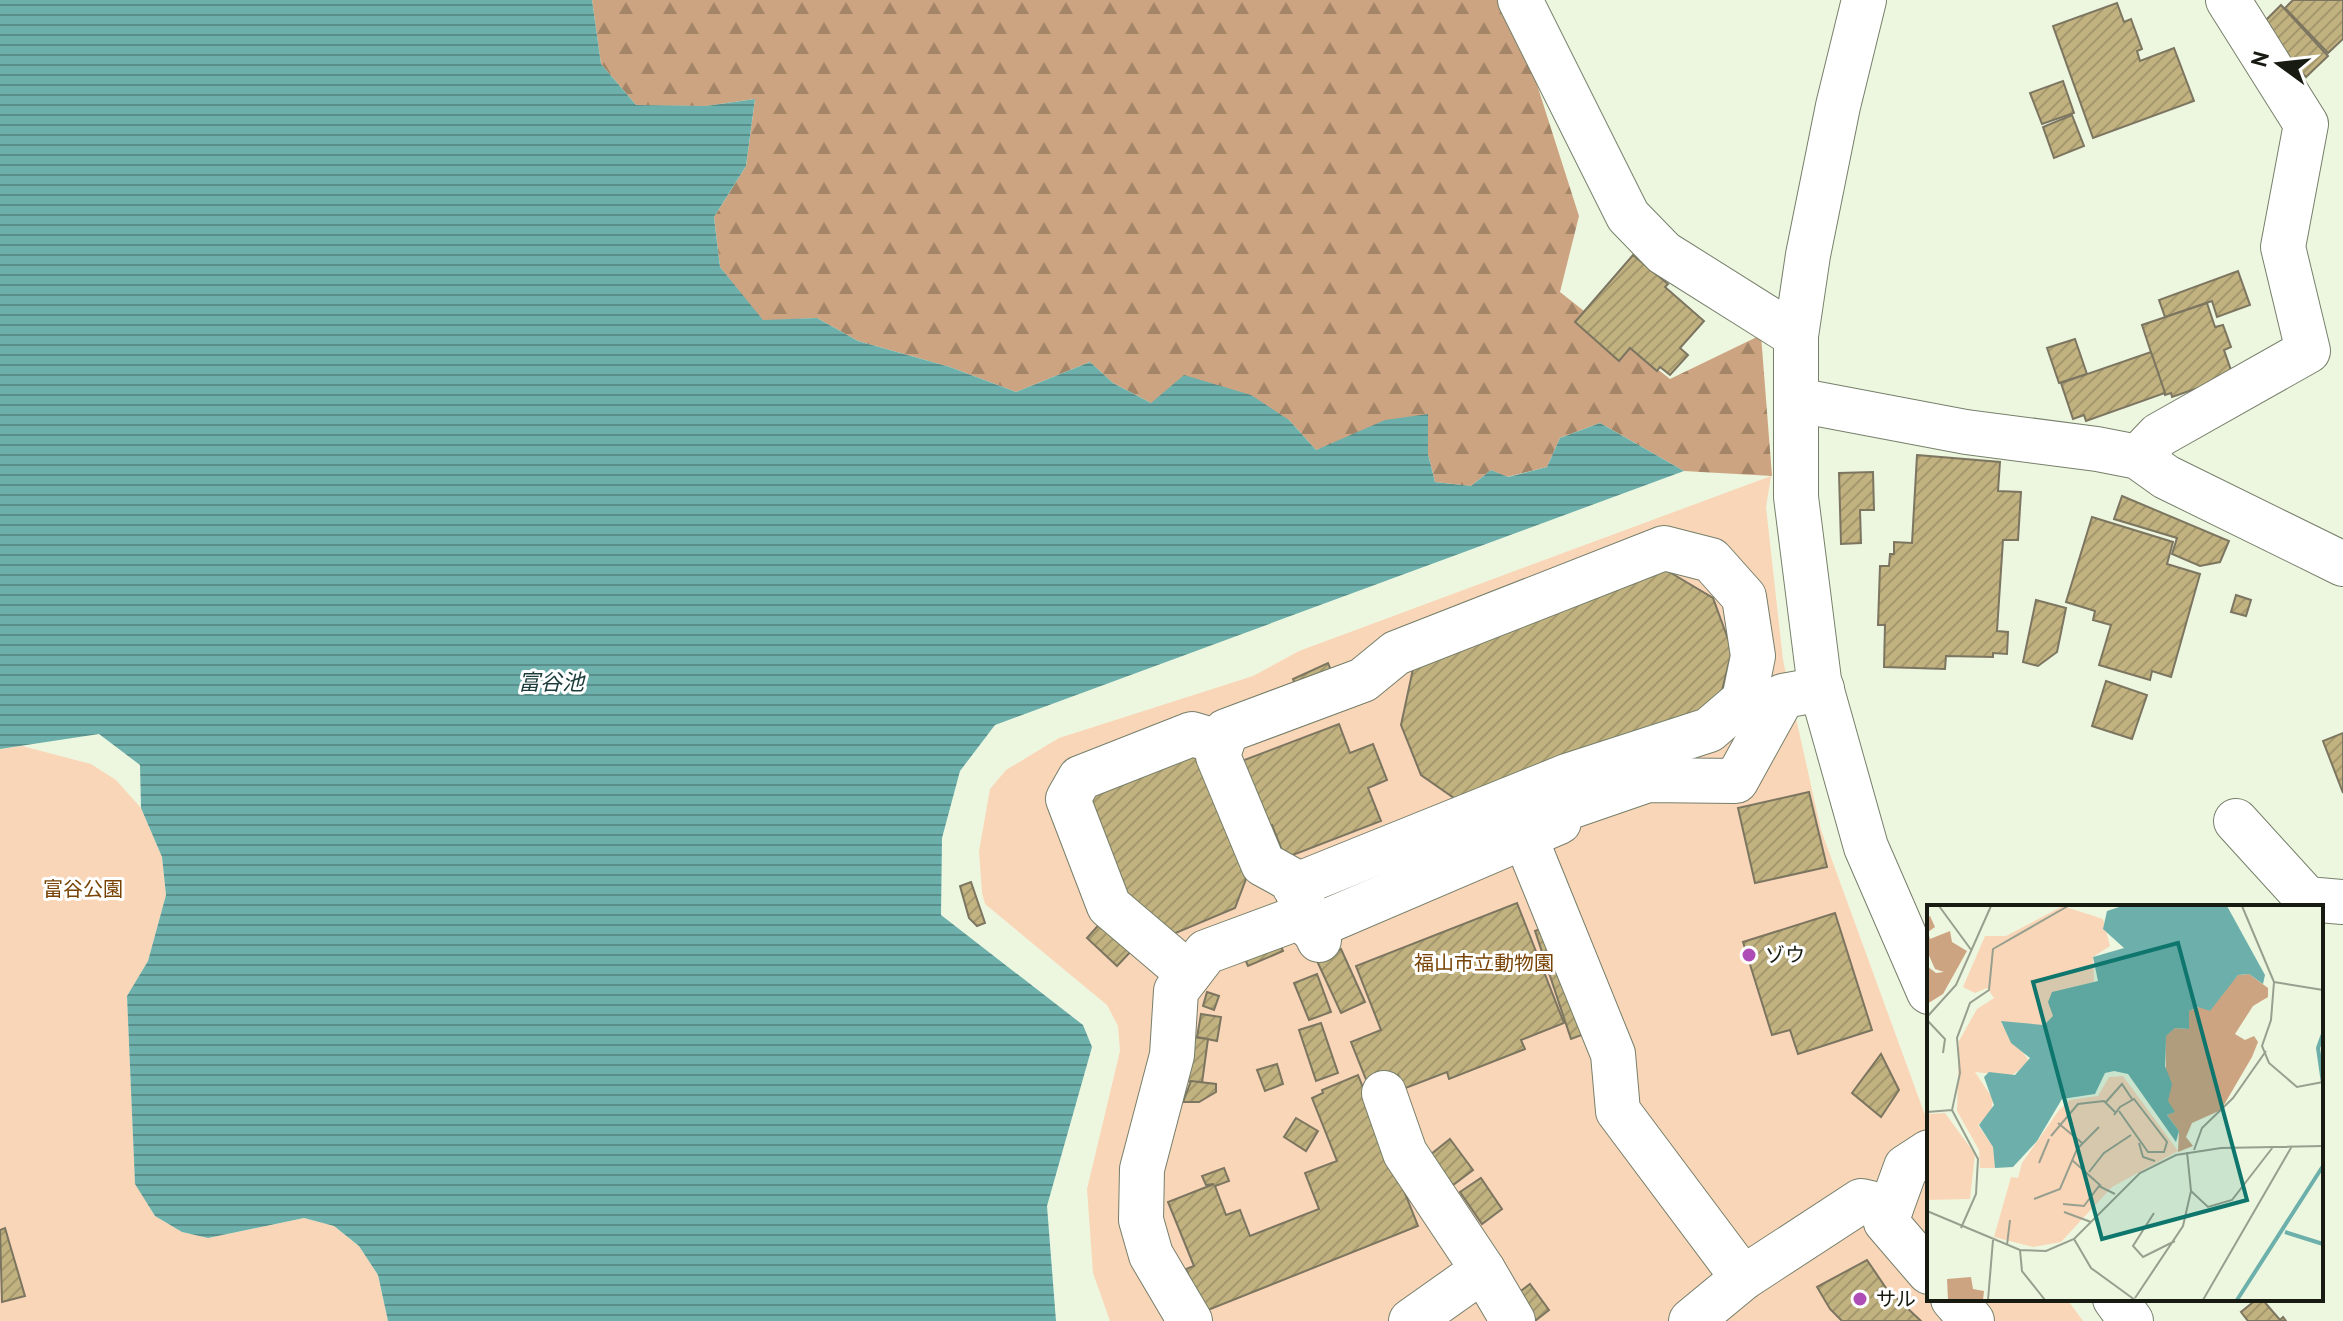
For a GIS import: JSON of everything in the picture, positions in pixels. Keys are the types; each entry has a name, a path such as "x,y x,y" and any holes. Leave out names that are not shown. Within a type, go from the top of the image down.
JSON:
{"street":[{"path":"1520,0 1628,216 1664,253 1796,336"},
{"path":"1864,0 1838,106 1808,255 1796,336 1796,497 1822,689 1866,847 1927,987"},
{"path":"2138,457 2159,435 2308,351 2283,247 2306,124 2228,0"},
{"path":"1797,400 1966,432 2138,457 2166,477 2343,564"},
{"path":"1664,548 1711,560 1744,597 1753,656 1744,700 1709,730 1567,776 1308,917 1292,880 1263,864 1218,756 1226,731 1363,680 1396,653 1664,548"},
{"path":"1190,1321 1151,1255 1141,1220 1142,1169 1172,1055 1176,991 1206,952 1525,837 1559,822 1561,810 1648,780 1736,781 1783,696 1822,689"},
{"path":"1189,974 1109,906 1068,799 1080,778 1192,734 1222,743"},
{"path":"2236,821 2307,899 2343,902"},
{"path":"1525,837 1613,1054 1618,1111 1743,1278"},
{"path":"1384,1093 1405,1153 1513,1321"},
{"path":"1927,1153 1906,1167 1886,1222 1927,1270"},
{"path":"1691,1321 1743,1278 1861,1201 1891,1208"},
{"path":"1411,1321 1483,1270"},
{"path":"1955,1301 1972,1321"},
{"path":"2116,1301 2131,1321"}],"green space":[{"path":"592,0 1500,0 1516,19 1579,216 1560,292 1670,379 1761,335 1772,476 1684,471 1600,423 1560,438 1547,467 1507,477 1491,470 1471,486 1435,482 1428,454 1427,414 1316,450 1289,420 1151,403 1113,383 1090,362 1016,392 950,367 858,341 817,318 762,321 720,267 714,217 746,166 755,99 706,106 636,105 601,64"},
{"name":"福山市立動物園","path":"1771,476 1766,507 1783,660 1821,830 1927,1121 1927,1301 2068,1301 2083,1321 1110,1321 1093,1273 1087,1189 1120,1051 1118,1026 1107,1005 985,904 979,851 990,789 1006,770 1059,738 1253,676 1299,651"},
{"name":"富谷公園","path":"22,746 91,764 116,780 141,808 162,857 166,895 148,961 127,996 135,1183 155,1216 182,1232 208,1238 304,1218 334,1226 359,1246 378,1275 388,1321 0,1321 0,749"}],"water":[{"name":"富谷池","path":"0,0 592,0 601,64 636,105 706,106 755,99 746,166 714,217 720,267 763,320 817,318 858,341 950,367 1016,392 1090,362 1113,383 1151,403 1184,375 1251,395 1289,420 1316,450 1385,420 1428,414 1428,454 1435,482 1471,486 1491,470 1508,477 1547,467 1560,438 1600,423 1684,471 995,725 960,771 942,838 941,915 1083,1025 1092,1047 1047,1206 1056,1321 388,1321 378,1275 359,1246 334,1226 304,1218 208,1238 182,1232 155,1216 135,1184 127,996 148,961 166,895 162,857 141,808 140,765 99,734 0,749"}],"building":[{"path":"2293,0 2343,0 2343,39 2328,53 2285,8"},
{"path":"2117,3 2124,22 2131,19 2142,49 2137,51 2140,61 2174,48 2194,101 2093,138 2053,26"},
{"path":"2281,5 2328,56 2306,77 2288,58 2266,20"},
{"path":"2063,81 2074,113 2042,124 2030,93"},
{"path":"2072,115 2084,146 2054,158 2043,127"},
{"path":"1633,255 1668,284 1665,287 1704,321 1680,348 1688,355 1670,375 1660,367 1657,371 1630,348 1619,361 1575,322"},
{"path":"2238,271 2250,305 2217,317 2212,301 2165,317 2159,300"},
{"path":"2207,303 2215,327 2223,325 2231,347 2224,350 2233,376 2172,397 2171,393 2165,395 2142,325"},
{"path":"2075,339 2087,374 2059,383 2047,348"},
{"path":"2151,352 2165,393 2086,421 2084,415 2073,419 2061,383"},
{"path":"1917,455 2000,462 1998,491 2021,492 2018,540 2003,540 1997,631 2008,632 2007,654 1993,653 1993,657 1946,656 1945,669 1884,667 1885,625 1878,625 1880,566 1889,566 1890,554 1894,554 1894,542 1912,543"},
{"path":"1873,472 1874,510 1860,510 1861,543 1841,544 1839,473"},
{"path":"2122,496 2229,541 2220,562 2200,566 2172,554 2177,538 2114,519"},
{"path":"2092,517 2173,542 2167,564 2200,574 2171,677 2152,671 2150,680 2099,665 2111,625 2093,620 2095,611 2066,602"},
{"path":"1661,567 1713,598 1732,650 1718,707 1467,807 1421,775 1401,725 1413,669"},
{"path":"2236,595 2251,600 2246,616 2231,612"},
{"path":"2036,600 2066,608 2057,652 2038,666 2023,662"},
{"path":"1328,663 1338,688 1303,704 1293,679"},
{"path":"2106,681 2147,695 2132,739 2092,726"},
{"path":"1339,724 1350,753 1373,744 1387,780 1368,788 1381,821 1285,858 1272,825 1265,828 1239,762"},
{"path":"2343,733 2343,793 2323,741"},
{"path":"1193,751 1246,879 1235,908 1171,935 1136,920 1085,797"},
{"path":"1809,792 1827,867 1755,883 1738,808"},
{"path":"971,882 985,923 977,926 969,918 960,886"},
{"path":"1517,903 1564,1023 1521,1040 1525,1049 1449,1079 1447,1072 1403,1089 1398,1075 1369,1087 1351,1042 1381,1030 1356,966"},
{"path":"1835,913 1872,1030 1798,1054 1790,1030 1772,1035 1743,942"},
{"path":"1105,918 1135,947 1117,966 1087,938"},
{"path":"1559,923 1595,1030 1571,1039 1535,931"},
{"path":"1274,929 1283,951 1248,966 1238,943"},
{"path":"1341,949 1365,1002 1341,1013 1317,961"},
{"path":"1317,974 1331,1012 1309,1020 1294,983"},
{"path":"1207,992 1219,996 1214,1010 1203,1006"},
{"path":"1201,1014 1221,1017 1217,1041 1197,1037"},
{"path":"1321,1023 1338,1073 1316,1081 1299,1030"},
{"path":"1192,1037 1208,1039 1202,1083 1186,1081"},
{"path":"1881,1054 1899,1090 1881,1117 1852,1093"},
{"path":"1277,1064 1283,1084 1265,1091 1257,1070"},
{"path":"1358,1075 1418,1226 1203,1312 1186,1269 1194,1266 1168,1202 1214,1184 1206,1185 1202,1176 1224,1168 1229,1181 1215,1186 1226,1215 1240,1210 1250,1236 1319,1209 1305,1173 1337,1161 1312,1098 1323,1093 1322,1090"},
{"path":"1191,1081 1216,1084 1216,1092 1199,1102 1183,1102"},
{"path":"1296,1118 1318,1131 1306,1151 1284,1137"},
{"path":"1450,1139 1473,1170 1453,1185 1430,1155"},
{"path":"1481,1178 1502,1209 1482,1224 1460,1192"},
{"path":"5,1228 25,1296 2,1302 0,1230"},
{"name":"サル","path":"1867,1260 1886,1288 1921,1321 1842,1321 1830,1309 1817,1287"},
{"path":"1530,1284 1549,1310 1535,1321 1509,1300"},
{"path":"2255,1301 2264,1301 2280,1320 2283,1317 2286,1321 2248,1321 2241,1312"}],"place":[{"name":"ゾウ","path":"1749,955"},
{"name":"サル","path":"1860,1299"}]}
